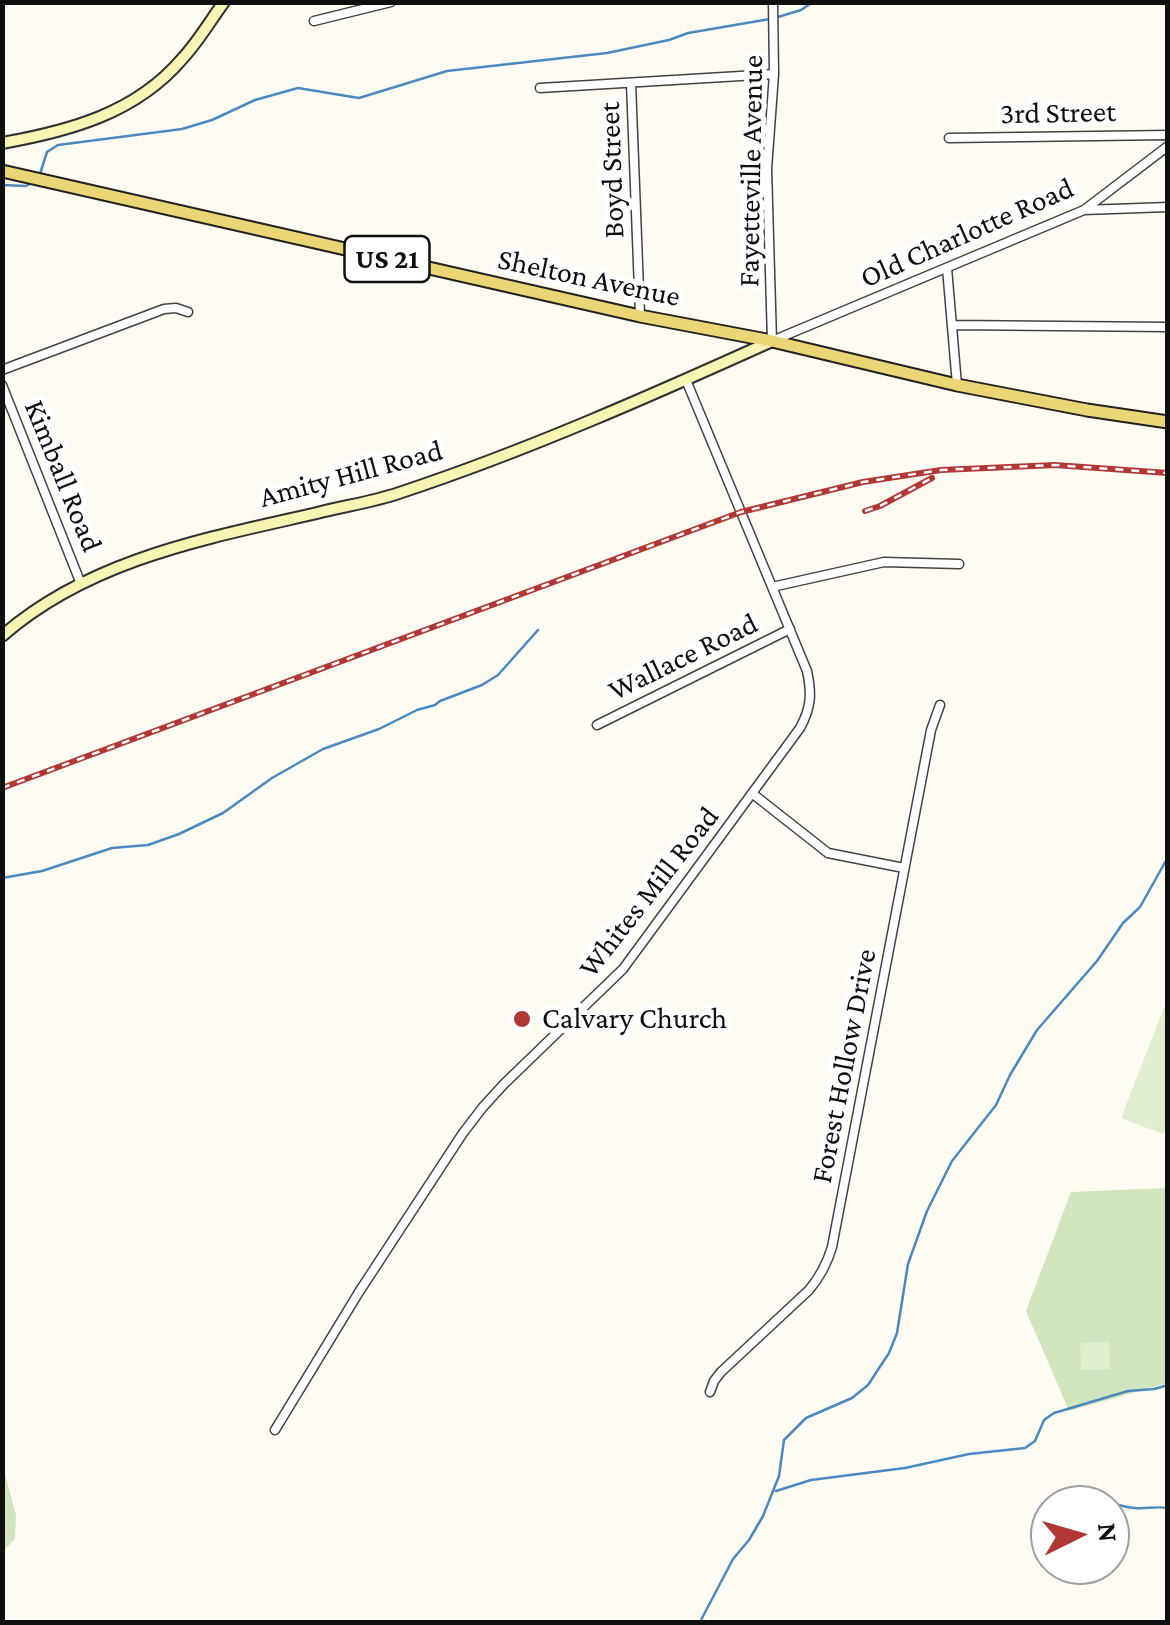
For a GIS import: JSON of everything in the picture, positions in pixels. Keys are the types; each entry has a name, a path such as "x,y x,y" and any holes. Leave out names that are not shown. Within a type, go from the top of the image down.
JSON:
{"main road":[{"name":"Shelton Avenue","path":"2,171 957,385 1168,422"}],"street":[{"path":"2,143 96,120 151,90 182,59 224,2"},
{"path":"314,21 391,2"},
{"name":"Fayetteville Avenue","path":"772,341 767,169 774,74 774,2"},
{"path":"540,88 774,74"},
{"name":"Boyd Street","path":"631,82 640,316"},
{"name":"3rd Street","path":"949,138 1168,135"},
{"name":"Old Charlotte Road","path":"772,341 1084,210 1168,146"},
{"path":"1084,210 1168,207"},
{"path":"947,268 957,385"},
{"path":"2,370 164,309 188,312"},
{"path":"952,325 1168,327"},
{"name":"Amity Hill Road","path":"2,636 51,600 125,564 190,542 394,495 484,463 772,341"},
{"name":"Whites Mill Road","path":"275,1430 359,1292 482,1107 623,970 810,710 808,671 686,380"},
{"name":"Kimball Road","path":"2,384 81,584"},
{"path":"772,587 884,562 959,564"},
{"name":"Wallace Road","path":"596,725 790,630"},
{"name":"Forest Hollow Drive","path":"710,1392 721,1372 820,1278 827,1263 930,730 940,705"},
{"path":"753,794 828,853 904,868"}],"green space":[{"path":"1167,1000 1168,1124 1163,1134 1121,1118"},
{"path":"1167,1188 1167,1383 1069,1411 1026,1311 1071,1192"},
{"path":"1109,1342 1110,1369 1081,1370 1080,1343"},
{"path":"2,1463 16,1515 15,1539 3,1551"}],"waterway":[{"path":"778,17 813,2"},
{"path":"39,177 47,152 58,145 182,129 255,100 298,88 359,98 447,71 607,53 688,33 770,19"},
{"path":"2,185 26,186 33,182"},
{"path":"2,878 42,871 112,848 148,845 179,834 223,813 272,778 323,749 482,685 498,675 538,630"},
{"path":"700,1622 733,1559 763,1516 779,1476 784,1440 806,1418 852,1398 868,1385 889,1353 897,1333 908,1264 927,1211 952,1161 996,1105 1037,1030 1140,907 1168,857"},
{"path":"776,1491 811,1480 1025,1448 1035,1441 1044,1420 1054,1413 1128,1391 1168,1385"},
{"path":"1130,1507 1168,1508"}],"railway":[{"path":"2,788 741,512 863,482 941,470 1055,465 1168,473"},
{"path":"865,511 932,478"}],"place":[{"name":"Calvary Church","path":"522,1019"}]}
